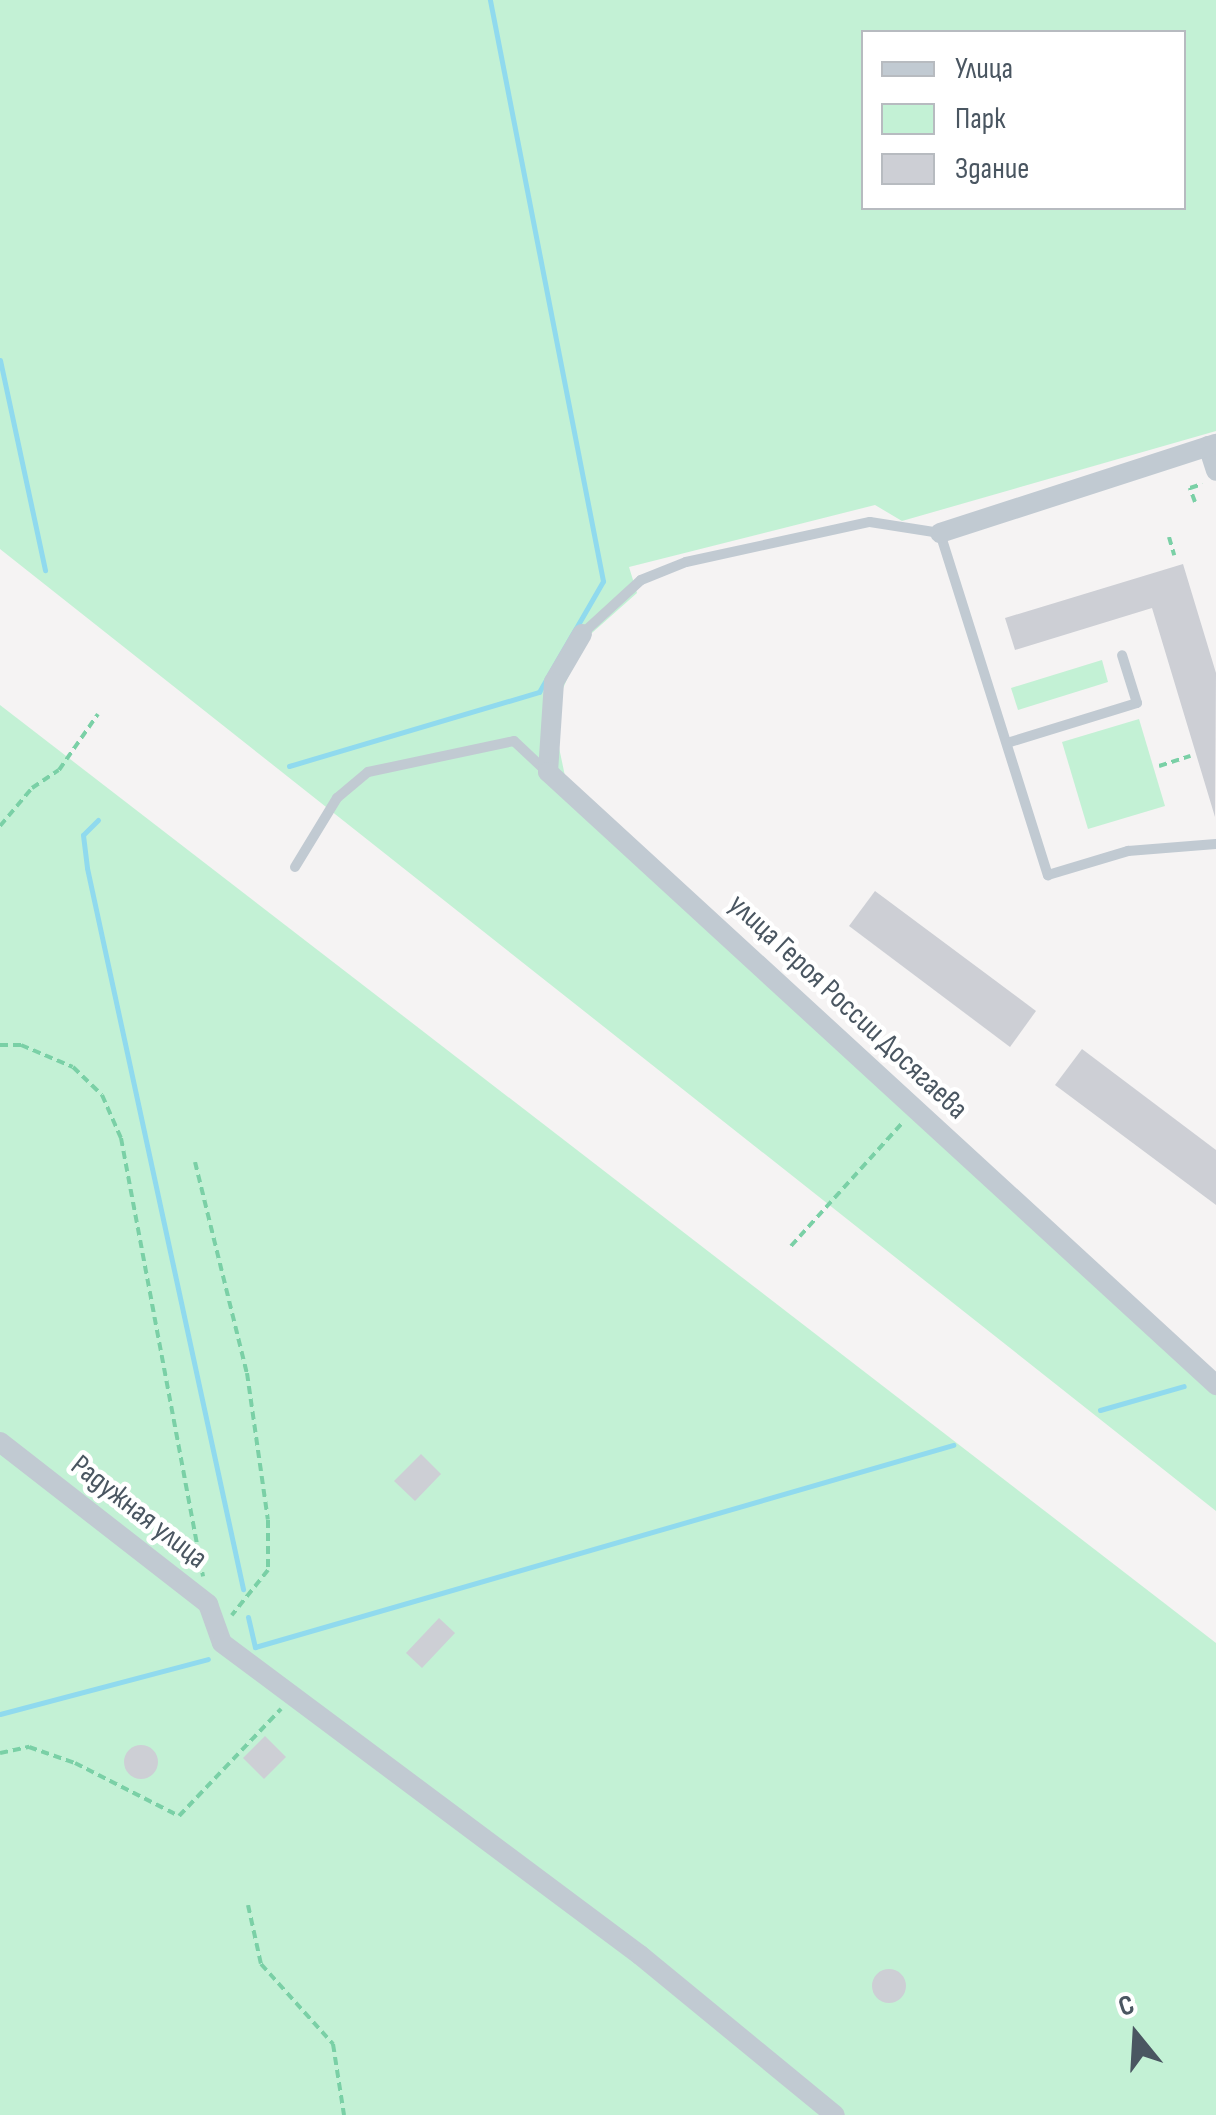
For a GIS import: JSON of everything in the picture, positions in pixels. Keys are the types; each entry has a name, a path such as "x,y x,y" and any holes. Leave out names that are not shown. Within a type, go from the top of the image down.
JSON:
{"street":[{"path":"940,532 1212,445 1216,471"},
{"path":"548,772 554,682 582,634"},
{"name":"улица Героя России Досягаева","path":"548,772 1216,1385"},
{"name":"Радужная улица","path":"0,1442 208,1604 222,1644"},
{"path":"222,1644 640,1955 829,2113"}],"lane":[{"path":"582,634 641,580 686,562 870,522 940,532 1048,875 1128,851 1216,844"},
{"path":"1007,743 1137,703 1122,655"},
{"path":"295,867 337,798 368,772 514,741 548,772"}],"path":[{"path":"1195,502 1190,488 1216,479"},
{"path":"1169,537 1174,555"},
{"path":"0,826 32,788 59,770 98,714"},
{"path":"1158,766 1190,756"},
{"path":"0,1045 21,1045 73,1067 102,1095 122,1138 208,1604"},
{"path":"791,1246 914,1109"},
{"path":"195,1162 247,1373 268,1520 268,1570 236,1607 222,1644"},
{"path":"0,1754 30,1748 75,1763 178,1816 204,1798 292,1696"},
{"path":"248,1904 261,1964 333,2044 344,2115"}],"green space":[{"path":"0,0 1216,0 1216,431 902,521 875,505 629,567 637,593 584,640 558,700 557,738 565,776 1216,1374 1216,1511 0,549"},
{"path":"1102,660 1108,682 1018,710 1011,688"},
{"path":"0,705 1216,1643 1216,2115 0,2115"},
{"path":"1139,719 1165,806 1088,829 1062,742"}],"building":[{"path":"1183,564 1216,673 1215,817 1152,608 1015,650 1005,618"},
{"path":"875,891 1036,1011 1010,1047 849,926"},
{"path":"1082,1049 1216,1150 1216,1205 1055,1085"},
{"path":"421,1454 441,1474 415,1501 394,1481"},
{"path":"439,1618 455,1633 422,1668 406,1653"},
{"path":"265,1736 286,1757 264,1779 243,1758"},
{"path":"141,1745 153,1750 158,1762 153,1774 141,1779 129,1774 124,1762 129,1750"},
{"path":"889,1969 901,1974 906,1986 901,1998 889,2003 877,1998 872,1986 877,1974"}],"waterway":[{"path":"289,766 539,692 603,581 490,0"},
{"path":"0,360 45,570"},
{"path":"98,820 83,835 87,868 243,1589"},
{"path":"1100,1410 1184,1386"},
{"path":"248,1617 255,1647 953,1445"},
{"path":"0,1714 208,1659"}]}
